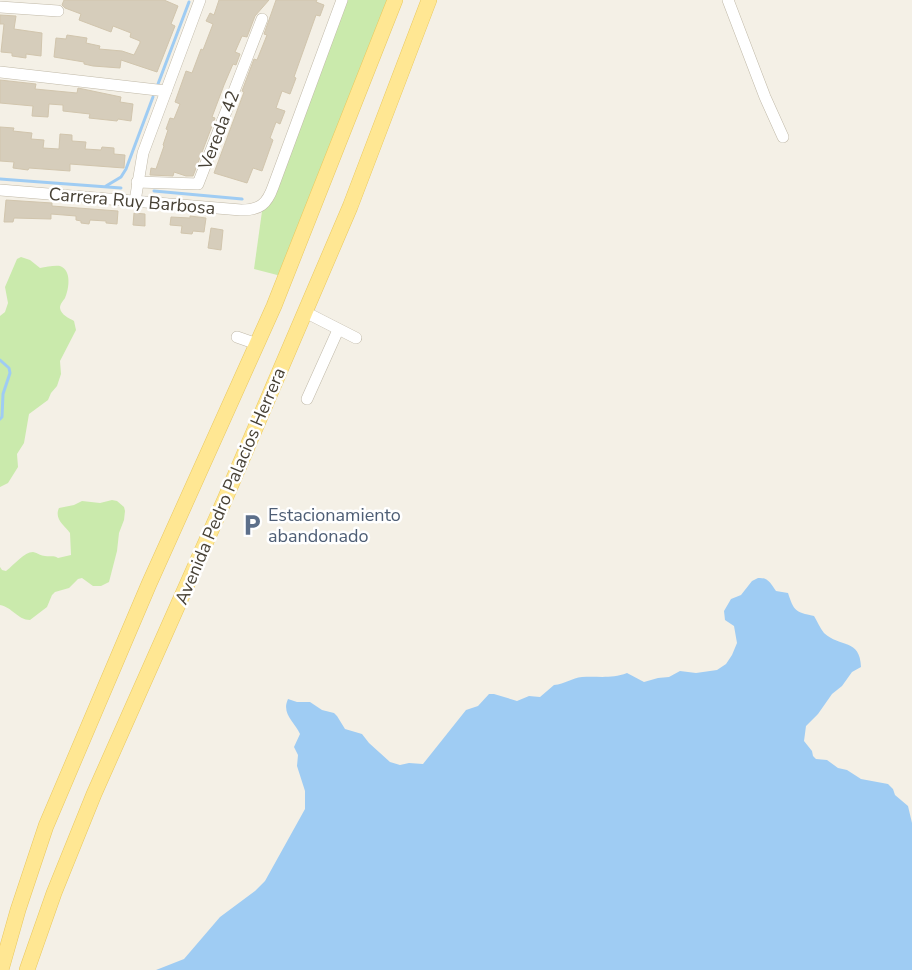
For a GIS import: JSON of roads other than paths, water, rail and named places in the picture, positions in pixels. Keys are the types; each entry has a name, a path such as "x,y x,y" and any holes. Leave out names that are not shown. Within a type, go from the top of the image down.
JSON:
{"main road":[{"name":"Avenida Pedro Palacios Herrera","path":"1,970 18,910 46,826 149,584 257,344 296,251 395,0"},
{"name":"Avenida Pedro Palacios Herrera","path":"27,970 54,893 94,794 226,499 350,207 429,0"}],"street":[{"path":"135,201 143,153 200,0"},
{"name":"Carrera Ruy Barbosa","path":"0,190 241,210 250,210 264,204 269,199 342,0"},
{"path":"728,0 765,97 783,137"},
{"path":"0,7 58,11"},
{"name":"Vereda 42","path":"137,182 198,184 262,19"},
{"path":"0,72 166,91"},
{"path":"305,312 356,338"},
{"path":"307,399 338,330"},
{"path":"237,337 257,344"}],"water":[{"path":"758,578 767,580 776,591 788,593 796,610 814,616 824,633 836,641 853,647 860,658 861,667 852,672 806,726 804,741 816,759 827,760 838,768 847,770 861,779 888,784 893,789 895,795 908,806 912,823 912,970 156,970 184,959 220,917 255,891 265,881 305,809 305,791 297,766 298,755 294,747 300,734 287,714 286,704 288,699 297,702 310,702 322,710 334,713 345,729 362,734 390,762 400,765 409,763 423,764 466,710 478,706 489,694 517,701 529,696 540,697 554,685 582,677 610,677 627,673 644,682 669,677 680,671 696,673 717,670 726,664 737,643 734,626 725,620 724,611 731,599 741,595 752,581"}],"waterway":[{"path":"158,84 189,2"},
{"path":"106,186 121,177 126,169 153,97"},
{"path":"0,179 121,188"},
{"path":"154,191 242,199"},
{"path":"0,360 9,368 10,373 3,394 2,417 0,419"}],"place":[{"name":"Estacionamiento abandonado","path":"252,525"}]}
